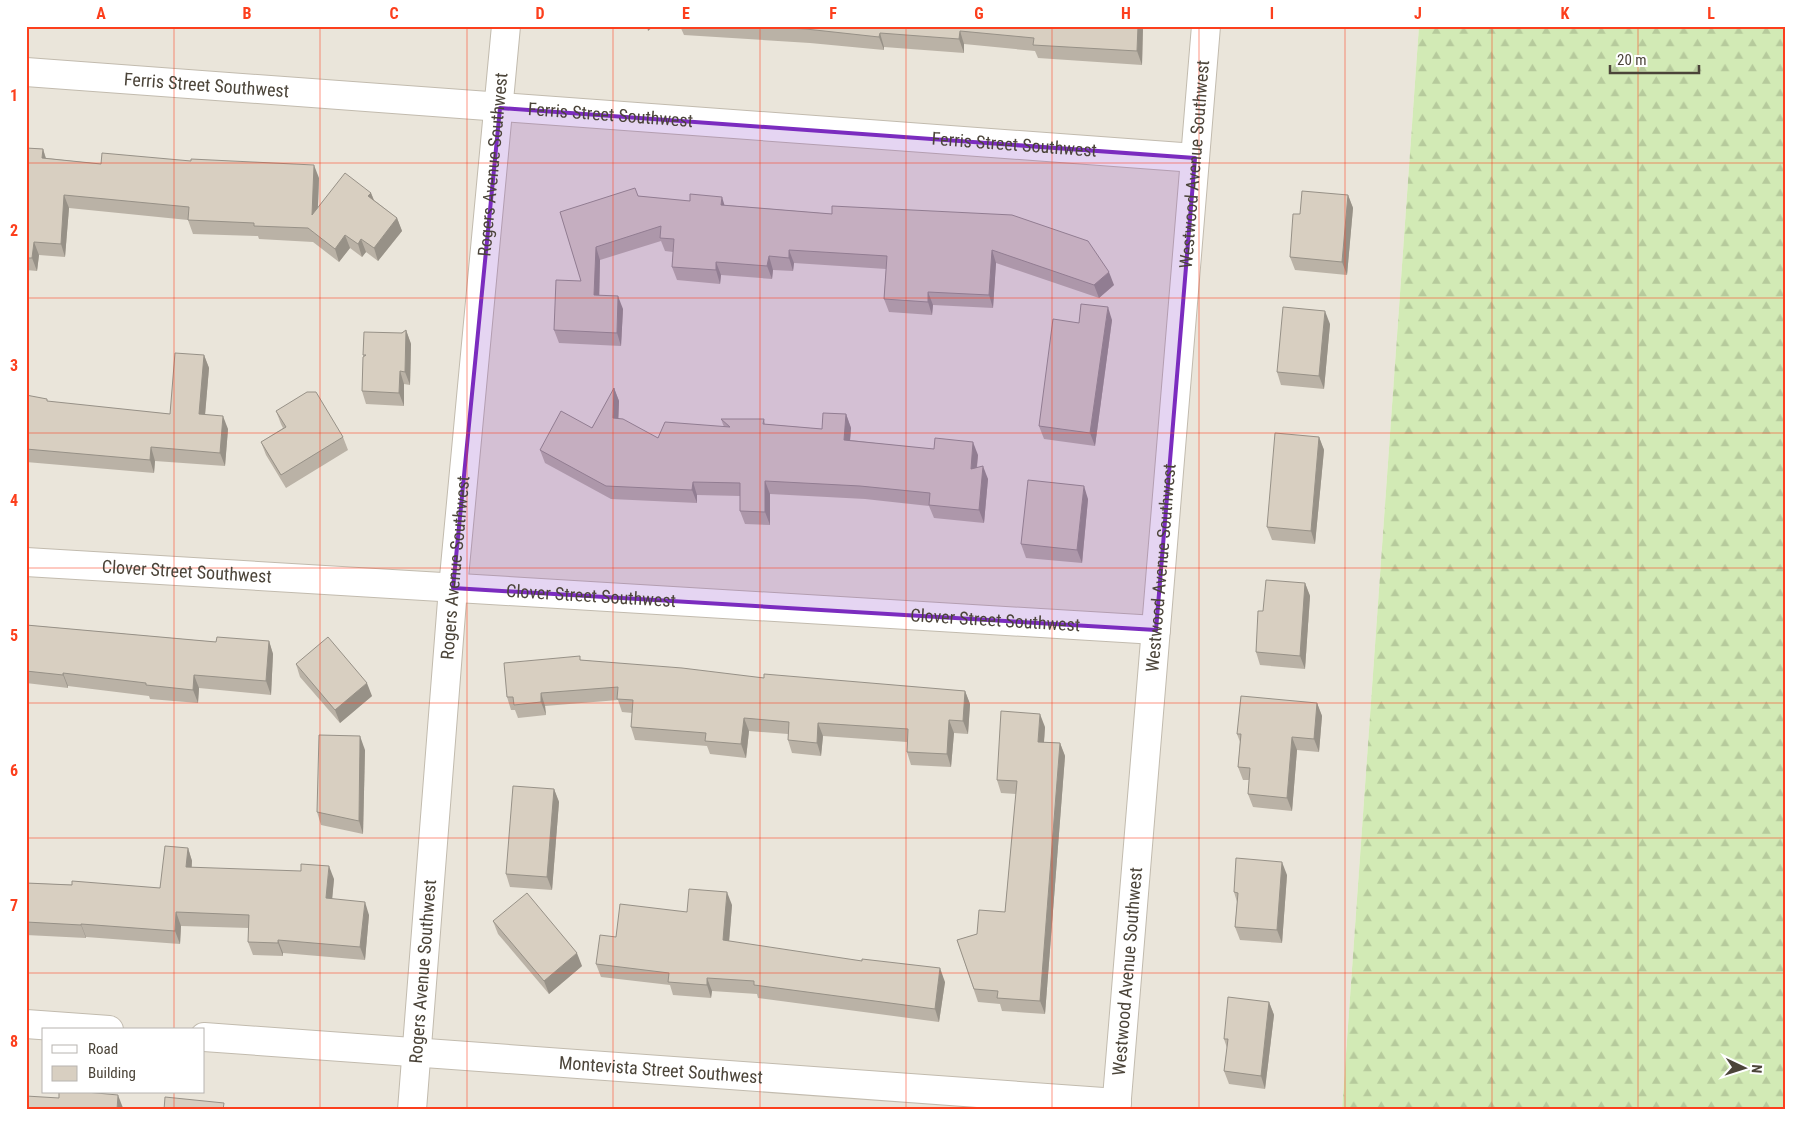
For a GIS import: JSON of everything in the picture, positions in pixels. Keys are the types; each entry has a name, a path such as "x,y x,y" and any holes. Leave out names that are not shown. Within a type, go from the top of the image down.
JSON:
{"street":[{"name":"Rogers Avenue Southwest","path":"412,1110 453,588 500,108 506,26"},
{"name":"Westwood Avenue Southwest","path":"1117,1106 1206,26"},
{"name":"Ferris Street Southwest","path":"26,72 1195,158"},
{"name":"Clover Street Southwest","path":"26,562 1156,630"},
{"path":"26,1024 81,1028"},
{"name":"Montevista Street Southwest","path":"205,1037 1117,1106"}],"highlighted area":[{"path":"500,108 1195,158 1156,630 453,588"}],"shaded area":[{"path":"26,26 1419,26 1342,1110 26,1110"}],"green space":[{"path":"1419,26 1786,26 1786,1110 1342,1110"}],"building":[{"path":"749,26 1138,26 1137,51 1033,45 1034,38 960,31 959,39 880,33 879,37 806,29"},
{"path":"26,148 43,149 42,158 101,164 102,153 191,161 191,159 314,165 312,215 345,173 371,193 368,196 397,218 374,248 361,239 358,244 345,235 335,249 308,228 254,226 254,223 188,220 189,207 64,195 61,244 34,242 32,258 26,258"},
{"path":"635,188 638,196 690,201 690,194 722,197 721,205 832,214 832,206 1012,215 1088,241 1109,272 1094,285 992,250 989,295 928,292 928,302 884,299 887,256 789,250 789,258 769,256 767,266 716,262 716,270 672,267 674,239 660,238 661,226 596,247 594,295 618,296 617,333 554,330 556,280 581,281 560,212"},
{"path":"1302,191 1348,195 1342,262 1290,257 1293,214 1300,214"},
{"path":"1081,304 1108,307 1090,433 1039,426 1053,319 1079,323"},
{"path":"1283,307 1325,311 1319,376 1277,372"},
{"path":"406,330 405,372 400,371 399,393 362,391 363,357 366,355 363,355 364,332 402,333"},
{"path":"175,353 204,355 199,414 223,416 220,453 151,447 150,460 26,449 26,395 47,399 47,401 170,414"},
{"path":"614,388 613,418 623,419 658,438 665,422 730,427 721,419 764,419 763,424 822,429 823,413 846,414 844,440 934,449 935,438 973,442 971,469 983,466 979,510 929,505 930,493 860,486 765,481 765,512 740,511 740,483 693,482 692,490 606,486 540,450 561,411 592,428"},
{"path":"307,392 316,392 343,437 281,475 261,442 286,427 276,411"},
{"path":"1275,433 1319,437 1311,531 1267,527"},
{"path":"1028,480 1084,486 1077,550 1021,544"},
{"path":"1266,580 1305,583 1300,656 1256,652 1258,611 1263,611"},
{"path":"26,625 216,642 217,637 269,641 266,681 194,675 193,690 63,673 63,675 26,671"},
{"path":"328,637 367,683 335,710 296,664"},
{"path":"580,656 580,660 682,668 764,678 764,674 965,691 963,721 949,720 947,754 907,752 908,729 818,723 817,743 788,740 789,722 744,718 741,744 705,741 706,733 631,727 633,700 617,699 618,687 541,693 541,702 514,705 513,697 507,697 504,663"},
{"path":"1241,696 1317,703 1314,739 1292,737 1287,798 1248,794 1250,768 1238,767 1241,734 1237,734"},
{"path":"1001,711 1040,714 1038,742 1060,743 1040,1001 997,998 998,991 974,989 957,940 977,934 979,910 1005,912 1017,781 997,780"},
{"path":"319,735 360,736 359,821 317,812"},
{"path":"513,786 554,789 547,877 506,874"},
{"path":"165,846 188,848 186,867 301,871 301,864 329,866 326,898 365,902 360,947 278,940 278,943 248,942 249,915 176,912 175,931 26,922 26,883 72,885 72,881 160,888"},
{"path":"1236,858 1282,862 1277,930 1235,927 1238,893 1234,892"},
{"path":"689,889 727,892 723,940 862,961 862,959 940,968 935,1009 754,985 754,981 707,978 707,985 668,982 669,973 596,964 600,935 616,937 620,904 687,912"},
{"path":"527,893 577,953 544,981 493,921"},
{"path":"1228,997 1269,1002 1261,1076 1224,1071 1228,1039 1224,1039"},
{"path":"59,1094 118,1095 117,1110 26,1110 26,1096 59,1098"},
{"path":"165,1097 224,1103 223,1110 164,1110"}]}
